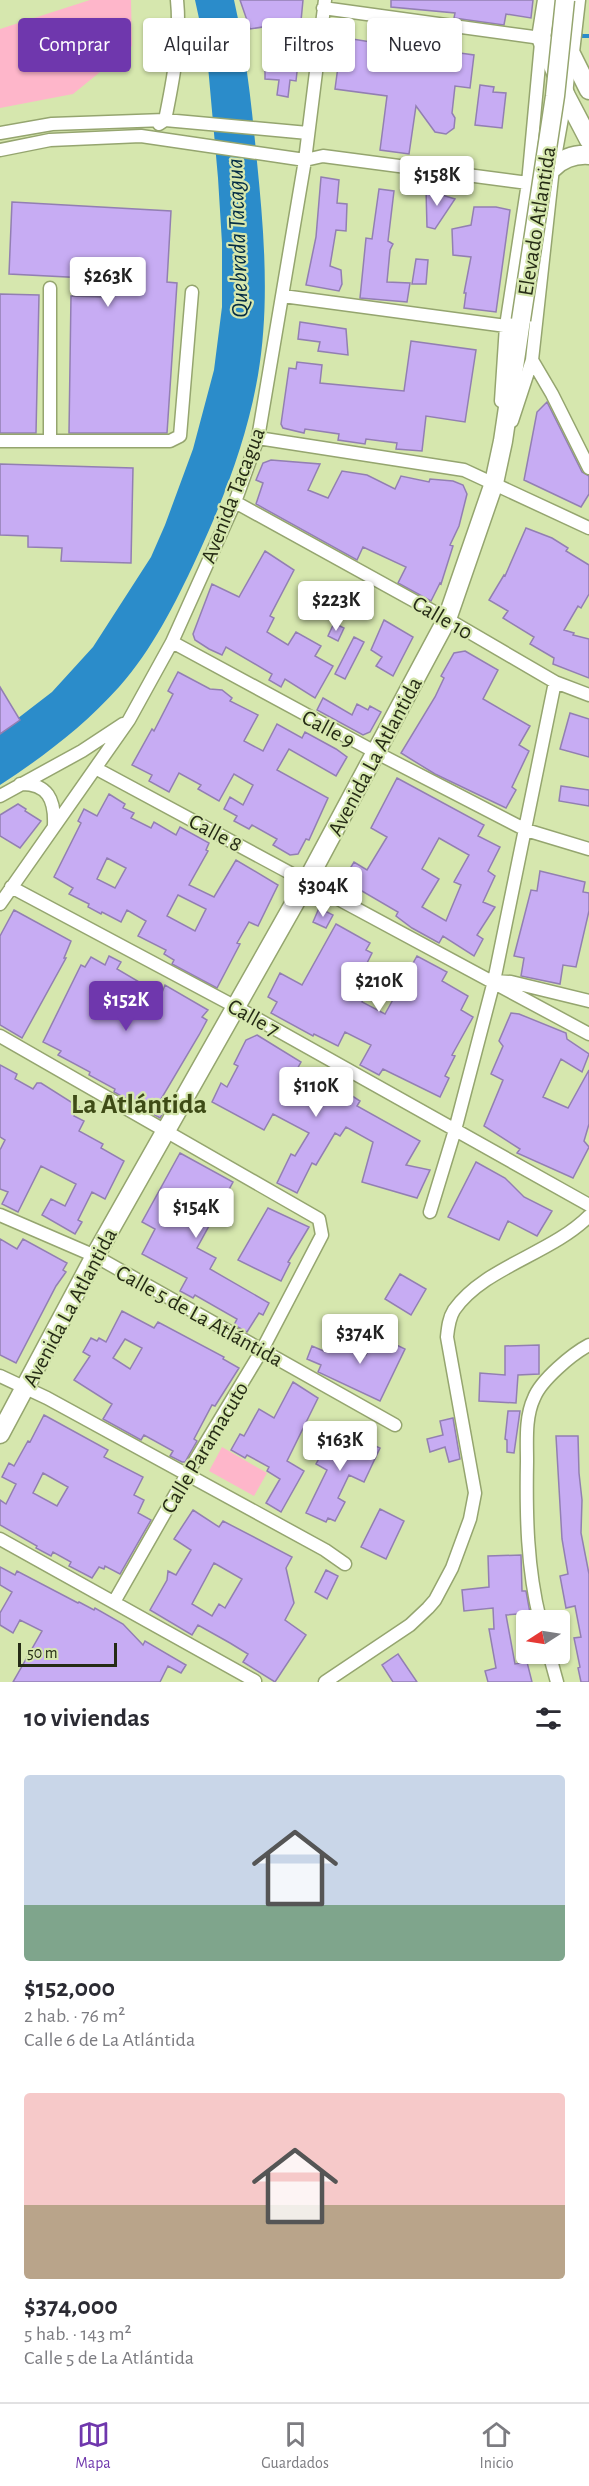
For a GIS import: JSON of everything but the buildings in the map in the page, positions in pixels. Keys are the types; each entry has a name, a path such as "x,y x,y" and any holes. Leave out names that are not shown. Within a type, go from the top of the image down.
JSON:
{"street":[{"path":"141,136 165,120 172,87 177,43 179,20 177,0"},
{"path":"283,296 513,323 541,39 547,0"},
{"name":"Elevado Atlantida","path":"503,441 513,323 555,96 566,0"},
{"path":"503,441 514,418 532,360 552,175 566,96 576,0"},
{"path":"324,4 541,39 570,52 589,90"},
{"name":"Avenida Tacagua","path":"0,796 82,751 129,720 171,642 235,502 258,438 305,160 324,4"},
{"path":"541,39 566,96 589,140"},
{"path":"0,133 52,124 165,120 308,133"},
{"path":"194,143 197,123"},
{"path":"0,150 50,140 141,136 305,160 324,156 528,183 552,175 565,159 589,155"},
{"path":"50,288 50,441"},
{"path":"0,441 170,441 180,436 192,292"},
{"path":"532,360 552,394 589,468"},
{"path":"258,438 464,470 589,528"},
{"name":"Avenida La Atlantida","path":"0,1434 96,1256 307,881 447,619 494,483 503,441"},
{"name":"Calle 10","path":"235,502 447,619 555,682 589,695"},
{"name":"Calle 9","path":"171,642 526,830 589,849"},
{"path":"430,1212 455,1130 494,981 555,682"},
{"path":"0,904 97,769 129,720"},
{"name":"Calle 8","path":"97,769 589,1034"},
{"path":"20,784 40,787 49,796 55,808 54,826"},
{"name":"Calle 7","path":"11,887 236,1007 589,1205"},
{"path":"494,981 511,982 589,1001"},
{"path":"0,1036 165,1133"},
{"name":"Calle Paramacuto","path":"114,1602 187,1474 262,1350 322,1235 322,1227 318,1219 165,1133"},
{"name":"Calle 5 de La Atlántida","path":"0,1215 96,1256 395,1425"},
{"path":"325,1682 410,1625 428,1608 441,1590 452,1568 470,1519 475,1493 447,1336 453,1311 481,1284 556,1241 589,1216"},
{"path":"538,1610 526,1524 528,1422 534,1397 552,1374 589,1345"},
{"path":"0,1376 25,1387 187,1474 345,1564"},
{"path":"0,1539 255,1681"},
{"path":"552,1664 557,1682"}],"shaded area":[{"path":"90,0 131,0 132,46 131,18 34,18"},
{"path":"18,23 18,72 100,72 73,94 0,108 0,29"},
{"path":"222,1447 267,1473 254,1496 209,1471"}],"water":[{"path":"195,0 234,0 238,18 199,18"},
{"name":"Quebrada Tacagua","path":"209,72 247,72 262,215 265,268 264,322 253,399 241,446 225,492 171,610 131,673 77,728 0,785 0,732 52,692 93,647 151,557 193,449 214,370 222,307 222,243"}],"waterway":[{"path":"579,33 582,36 589,36"}],"district":[{"name":"La Atlántida","path":"139,1103"}]}
